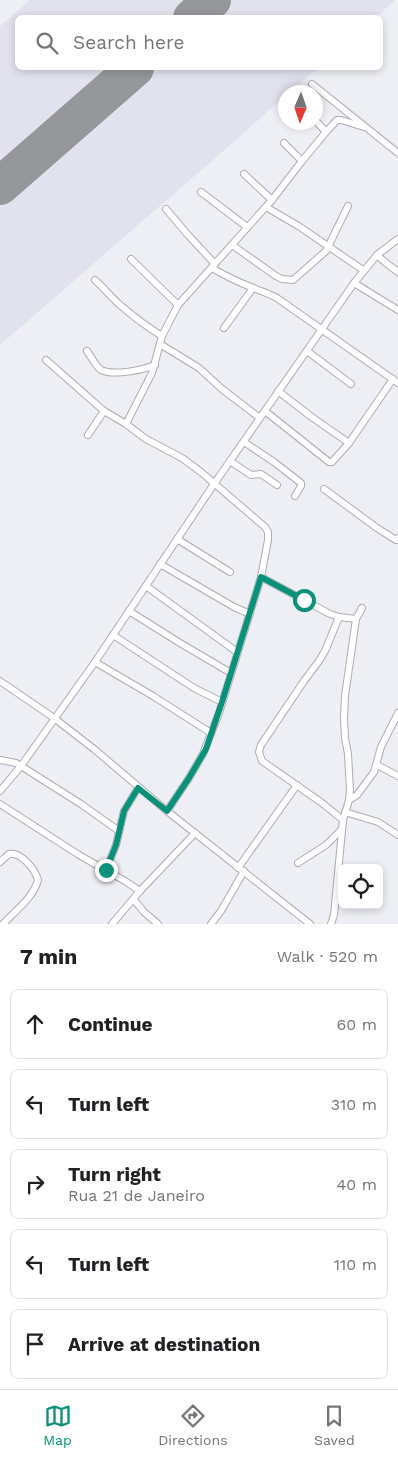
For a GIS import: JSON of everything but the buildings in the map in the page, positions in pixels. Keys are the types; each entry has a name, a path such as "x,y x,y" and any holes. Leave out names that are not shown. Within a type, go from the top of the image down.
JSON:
{"street":[{"path":"312,84 398,153"},
{"path":"126,424 156,365 162,336 178,305 272,200 326,132 339,120 364,127"},
{"path":"323,128 326,132"},
{"path":"284,143 302,161"},
{"path":"244,174 272,200"},
{"path":"201,192 247,227"},
{"path":"232,245 276,276 290,280 297,277 330,247 348,206"},
{"path":"266,207 363,270"},
{"path":"166,209 214,266 224,275 269,293 395,381 333,462 330,462 298,439 265,411"},
{"path":"0,791 22,766 95,662 214,484 363,270 377,255 398,239"},
{"path":"377,255 398,272"},
{"path":"131,259 178,305"},
{"path":"94,280 139,321 162,336"},
{"path":"354,283 398,310"},
{"path":"224,328 253,288"},
{"path":"160,344 200,368 222,389 260,418"},
{"path":"87,351 98,368 103,370 132,372 156,365"},
{"path":"307,351 351,384"},
{"path":"46,360 104,411 146,439 182,458 201,472 267,530 269,535 261,577 211,733 203,754 167,811"},
{"path":"278,391 349,443"},
{"path":"88,435 104,411"},
{"path":"244,442 274,462 300,483 301,486 295,496"},
{"path":"230,461 251,475 261,474 277,485"},
{"path":"324,489 377,528 396,540 398,538"},
{"path":"177,539 230,572"},
{"path":"160,564 234,607 250,614"},
{"path":"261,577 324,612 339,617 356,619"},
{"path":"146,586 237,652"},
{"path":"331,924 334,915 342,820 349,800 350,786 345,738 345,696 356,619 362,608"},
{"path":"129,611 231,673"},
{"path":"339,617 319,661 259,748 259,755 262,761 342,820"},
{"path":"113,635 194,688 222,702"},
{"path":"95,662 211,733"},
{"path":"0,681 94,748 138,788 310,924"},
{"path":"349,800 357,795 369,780 377,766 381,747 397,718"},
{"path":"0,760 22,766 120,831"},
{"path":"377,766 398,776"},
{"path":"211,924 221,911 241,870 297,785"},
{"path":"106,870 113,854 124,811 138,788"},
{"path":"0,804 79,855 140,891"},
{"path":"345,812 378,822 398,835"},
{"path":"298,863 306,856 326,845 342,830"},
{"path":"112,924 140,891 195,833"},
{"path":"0,862 9,854 16,854 34,870 38,880 35,889 29,897 3,924"},
{"path":"134,900 158,924"}],"shaded area":[{"path":"30,0 395,0 378,15 15,15 15,70 316,70 298,85 278,85 278,102 0,345 0,26"}],"runway":[{"path":"195,15 212,0"},
{"path":"0,186 133,70"}],"route":[{"path":"106,870 116,845 124,811 138,788 167,811 206,749 261,577 304,600"}]}
